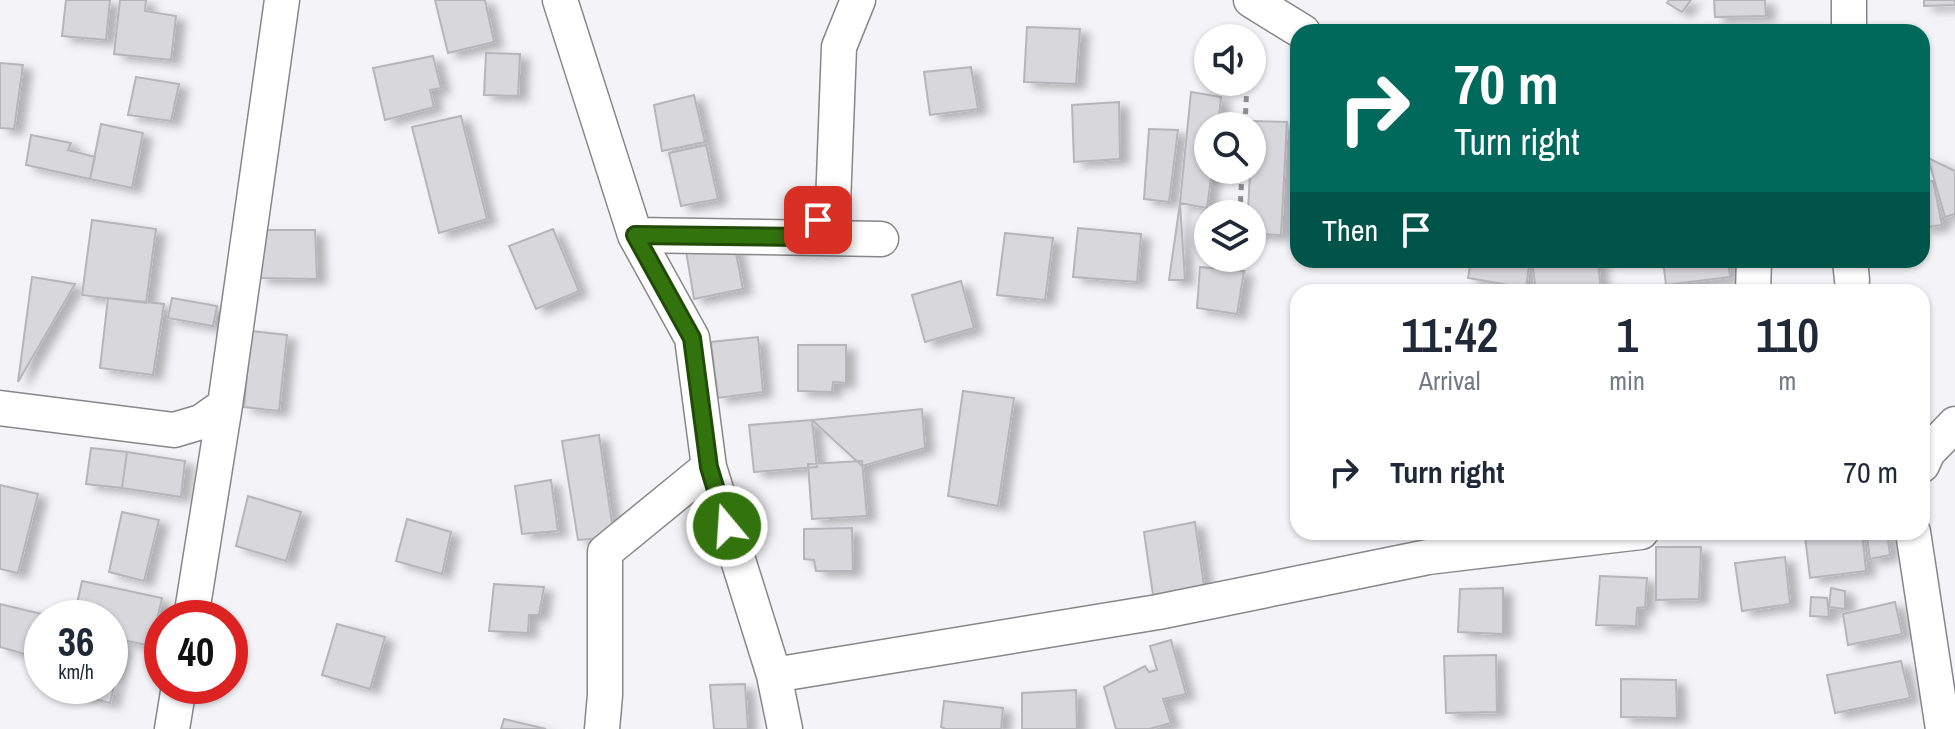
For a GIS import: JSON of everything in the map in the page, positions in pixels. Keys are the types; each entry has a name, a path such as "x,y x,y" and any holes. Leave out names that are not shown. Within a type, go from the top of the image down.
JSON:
{"street":[{"path":"194,600 225,405 282,0"},
{"path":"560,0 635,235 692,338 709,467 774,675 785,729"},
{"path":"803,237 833,204 839,47 858,0"},
{"path":"1251,0 1290,24"},
{"path":"1849,0 1849,24"},
{"path":"635,235 881,239"},
{"path":"0,408 174,430 201,422 225,405"},
{"path":"1930,450 1955,424"},
{"path":"602,729 605,695 605,552 709,467"},
{"path":"774,675 1158,612 1428,557 1573,540"},
{"path":"1914,540 1943,729"},
{"path":"172,729 176,704"}],"building":[{"path":"66,0 110,0 106,40 62,36"},
{"path":"120,0 146,0 145,11 176,16 171,60 114,54"},
{"path":"435,0 485,0 494,42 448,53"},
{"path":"1669,0 1691,0 1682,12 1667,3"},
{"path":"1714,0 1765,0 1766,16 1715,17"},
{"path":"1924,0 1955,0 1955,5 1924,6"},
{"path":"1027,27 1080,29 1076,84 1024,82"},
{"path":"486,53 520,54 518,96 484,95"},
{"path":"433,56 441,88 430,90 434,107 385,120 373,68"},
{"path":"0,63 23,65 14,129 0,128"},
{"path":"971,67 978,109 930,115 924,72"},
{"path":"136,77 179,84 171,121 128,115"},
{"path":"1191,92 1194,96 1221,97 1219,112 1194,112 1194,184 1210,184 1208,200 1194,200 1194,206 1180,203"},
{"path":"694,95 705,142 662,151 654,105"},
{"path":"1119,102 1120,159 1074,162 1072,105"},
{"path":"461,116 487,219 439,233 412,127"},
{"path":"1266,121 1287,122 1281,235 1266,234 1266,200 1249,200 1249,184 1266,184"},
{"path":"101,124 143,133 132,188 90,179"},
{"path":"1149,129 1178,130 1169,202 1144,199"},
{"path":"31,135 71,143 68,150 95,157 90,179 26,165"},
{"path":"706,145 718,199 681,206 669,153"},
{"path":"1930,159 1955,171 1955,214 1945,217"},
{"path":"1933,181 1942,225 1930,227 1930,182"},
{"path":"1180,203 1185,280 1169,280"},
{"path":"92,220 156,229 146,303 82,295"},
{"path":"92,220 156,229 146,303 82,295"},
{"path":"1078,228 1141,234 1137,282 1073,277"},
{"path":"553,229 579,291 536,309 509,246"},
{"path":"259,230 315,230 317,279 259,278"},
{"path":"1005,233 1053,238 1045,300 997,295"},
{"path":"734,243 743,289 694,299 686,251"},
{"path":"1470,268 1529,268 1527,284 1503,284 1468,278"},
{"path":"1533,268 1599,268 1600,284 1535,284"},
{"path":"1664,268 1729,268 1730,277 1666,284"},
{"path":"1200,272 1244,272 1237,314 1197,308"},
{"path":"32,277 75,284 18,382"},
{"path":"961,281 974,328 925,342 912,295"},
{"path":"108,298 164,304 153,375 100,368"},
{"path":"172,298 217,306 213,326 168,318"},
{"path":"251,331 287,335 279,411 244,407"},
{"path":"758,337 763,392 718,398 711,342"},
{"path":"798,345 846,345 846,383 833,382 832,392 798,391"},
{"path":"963,391 1014,398 998,506 948,496"},
{"path":"922,409 925,448 862,466 812,420"},
{"path":"812,420 817,467 754,472 749,425"},
{"path":"599,435 614,537 578,540 562,441"},
{"path":"91,448 127,452 122,488 86,484"},
{"path":"127,452 185,461 181,497 122,488"},
{"path":"862,461 867,516 812,519 808,464"},
{"path":"551,480 558,531 522,534 515,486"},
{"path":"0,485 38,494 18,573 0,569"},
{"path":"248,496 301,512 286,561 236,546"},
{"path":"122,512 159,520 144,581 109,572"},
{"path":"407,519 451,532 442,574 396,561"},
{"path":"1195,522 1205,593 1154,602 1144,532"},
{"path":"852,528 853,571 816,571 814,560 804,559 804,529"},
{"path":"1805,540 1863,540 1866,571 1810,578"},
{"path":"1868,540 1888,540 1890,555 1870,559"},
{"path":"1656,547 1701,547 1699,599 1656,600"},
{"path":"1785,557 1790,604 1742,611 1735,563"},
{"path":"1600,576 1647,578 1645,607 1637,608 1636,626 1596,625"},
{"path":"82,581 162,598 144,600 144,644 128,641 128,600 78,600"},
{"path":"494,584 544,587 539,615 529,615 528,633 489,631"},
{"path":"1503,588 1503,634 1458,632 1460,589"},
{"path":"1831,588 1845,591 1845,609 1829,607"},
{"path":"1811,597 1827,598 1829,617 1810,616"},
{"path":"1895,602 1902,634 1848,645 1843,614"},
{"path":"0,604 24,610 24,654 0,647"},
{"path":"337,624 385,637 370,689 322,675"},
{"path":"1171,640 1186,694 1163,699 1171,723 1149,729 1116,729 1104,687 1145,666 1149,672 1157,670 1150,646"},
{"path":"1496,655 1497,712 1446,713 1444,656"},
{"path":"1901,661 1910,698 1835,713 1827,675"},
{"path":"1621,679 1676,680 1677,718 1621,717"},
{"path":"745,684 748,729 714,729 710,685"},
{"path":"1076,690 1077,729 1022,729 1022,693"},
{"path":"944,701 1003,708 1001,729 941,727"},
{"path":"504,719 546,729 501,729"}],"route":[{"path":"727,526 709,467 692,338 635,235 803,237 818,220"}]}
